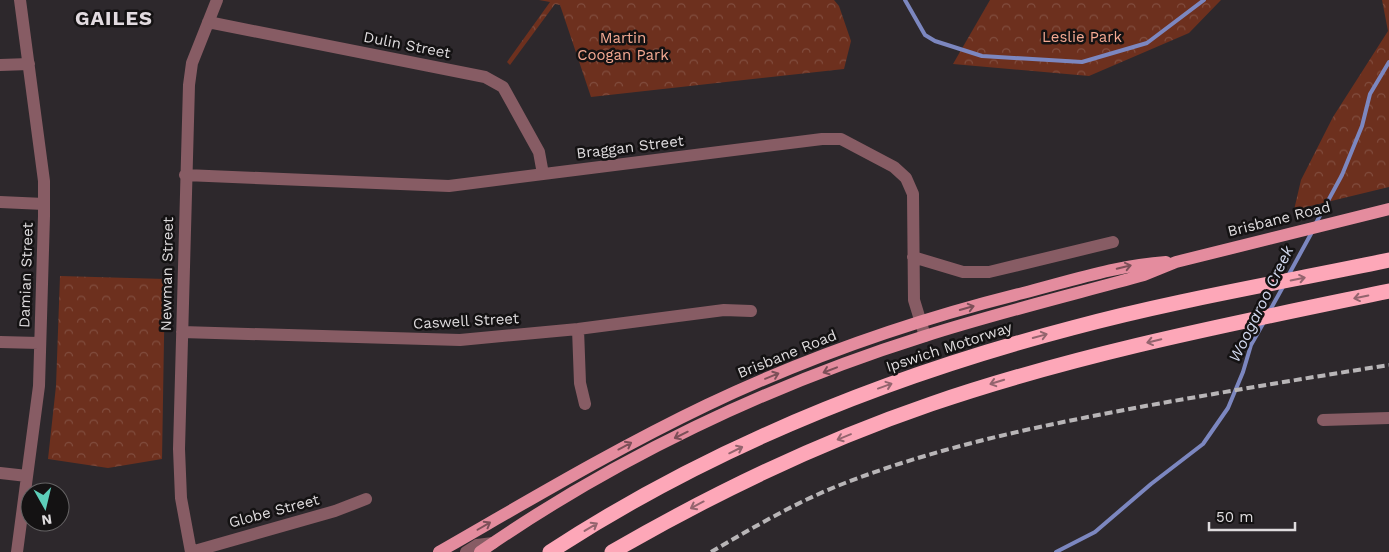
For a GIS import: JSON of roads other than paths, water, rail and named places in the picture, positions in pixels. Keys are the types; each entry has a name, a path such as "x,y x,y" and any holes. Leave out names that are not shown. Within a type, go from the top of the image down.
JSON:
{"highway":[{"name":"Ipswich Motorway","path":"550,552 700,467 792,423 864,394 1016,343 1075,327 1389,260"},
{"path":"612,552 728,489 776,466 880,422 930,404 1039,370 1202,330 1389,291"}],"main road":[{"name":"Brisbane Road","path":"480,552 590,483 709,421 837,367 925,336 1144,275 1176,262 1389,209"},
{"name":"Brisbane Road","path":"439,552 597,461 708,405 818,358 920,321 988,302 1140,264 1176,262"}],"street":[{"name":"Damian Street","path":"17,552 39,386 44,204 44,181 20,0"},
{"name":"Newman Street","path":"191,552 181,498 179,459 189,85 192,63 217,0"},
{"name":"Dulin Street","path":"208,22 485,77 503,87 539,152 543,174"},
{"path":"0,65 29,64"},
{"name":"Braggan Street","path":"186,176 449,186 822,139 841,139 894,167 906,178 913,194 914,300 925,336"},
{"path":"0,202 44,204"},
{"path":"913,257 963,272 989,272 1112,242"},
{"name":"Caswell Street","path":"182,332 460,340 578,329 724,310 750,311"},
{"path":"578,329 580,383 585,404"},
{"path":"0,342 39,343"},
{"path":"1324,420 1389,418"},
{"path":"0,473 27,476"},
{"name":"Globe Street","path":"191,552 336,511 366,499"},
{"path":"466,552 477,545 493,543"}],"waterway":[{"name":"Woogaroo Creek","path":"905,0 925,35 935,41 982,56 1082,62 1147,43 1204,0"},
{"name":"Woogaroo Creek","path":"1316,223 1342,175 1362,126 1370,94 1389,62"},
{"name":"Woogaroo Creek","path":"1288,276 1312,232"},
{"name":"Woogaroo Creek","path":"1269,312 1284,285"},
{"name":"Woogaroo Creek","path":"1056,552 1095,532 1151,484 1203,444 1228,408 1243,372 1251,345 1264,322"}],"railway":[{"path":"711,552 810,498 845,483 917,458 991,438 1140,407 1389,365"}],"district":[{"name":"GAILES","path":"114,18"}],"park label":[{"name":"Leslie Park","path":"1082,37"},
{"name":"Martin Coogan Park","path":"623,46"}]}
